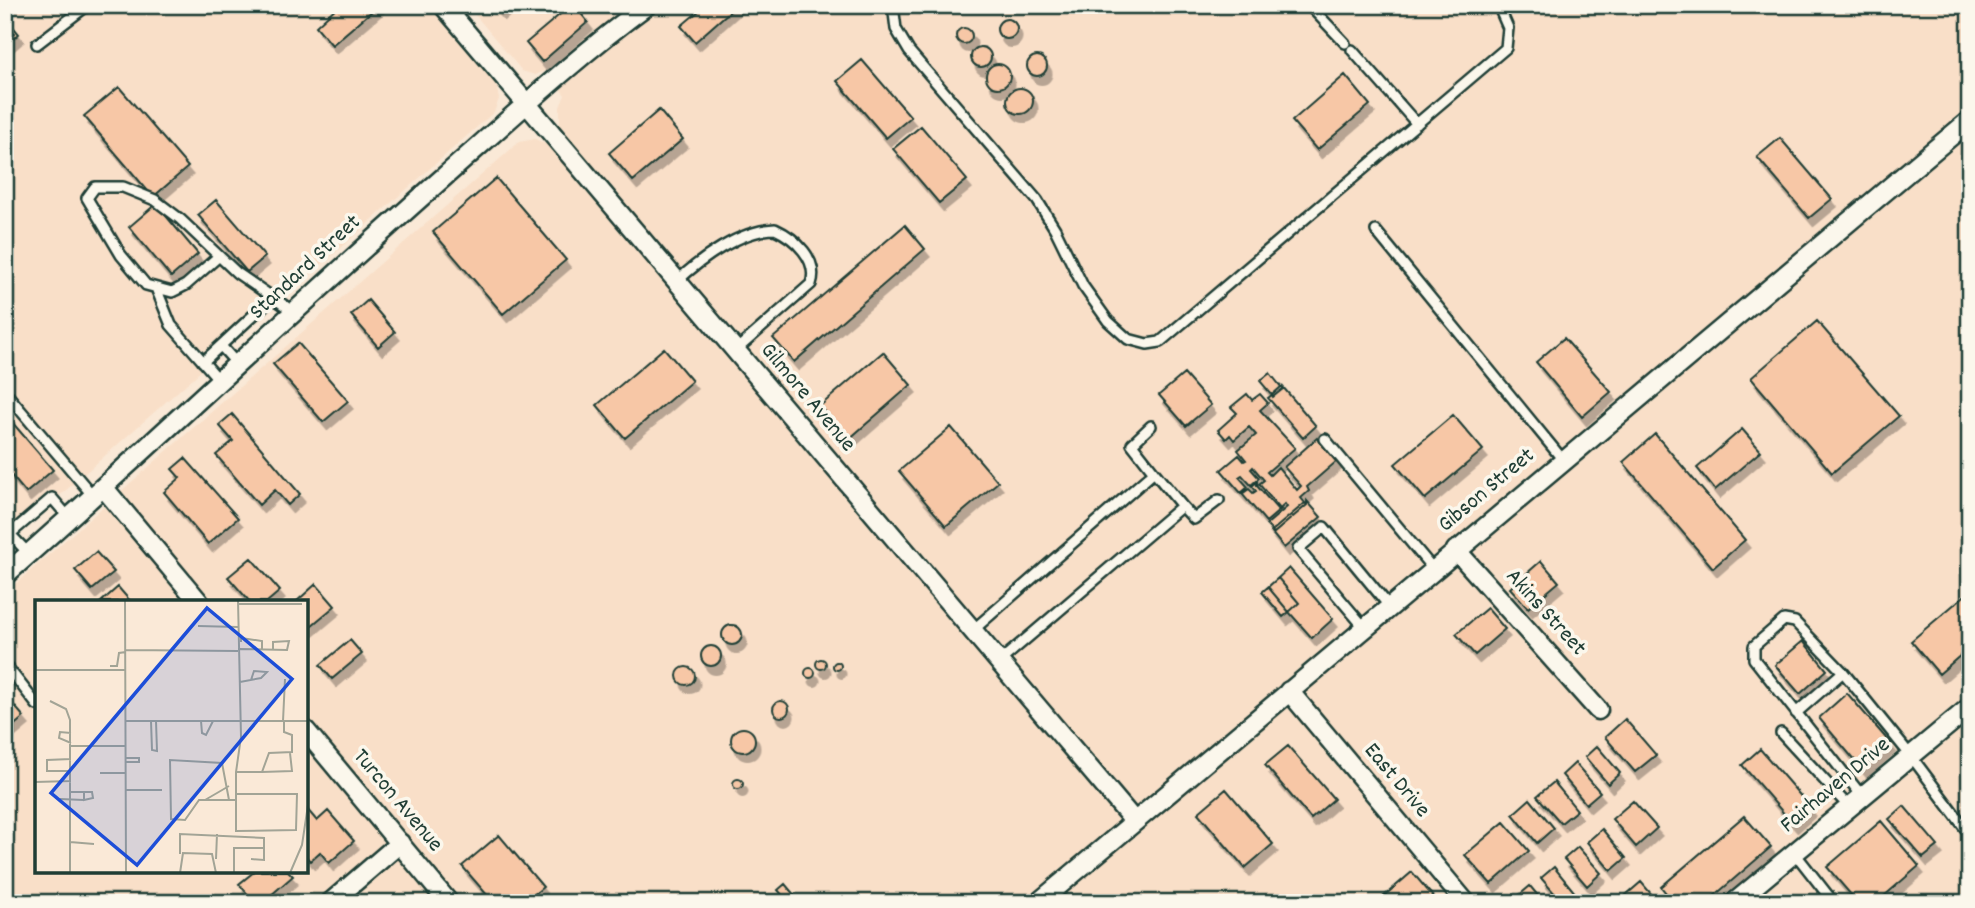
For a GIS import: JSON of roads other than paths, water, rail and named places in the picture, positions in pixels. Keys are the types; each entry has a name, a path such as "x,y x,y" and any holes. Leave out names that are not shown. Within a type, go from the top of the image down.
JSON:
{"street":[{"name":"Gilmore Avenue","path":"443,5 1134,821"},
{"name":"Standard Street","path":"5,575 99,493 347,262 526,105 647,5"},
{"name":"Gibson Street","path":"1038,903 1364,626 1970,120"},
{"path":"99,493 197,600"},
{"name":"Akins Street","path":"1456,550 1598,709"},
{"name":"East Drive","path":"1289,691 1466,903"},
{"name":"Fairhaven Drive","path":"1734,903 1970,707"},
{"name":"Turcon Avenue","path":"308,733 449,903"},
{"path":"330,903 400,843"}],"lane":[{"path":"37,44 88,5"},
{"path":"894,5 896,29 909,51 1037,200 1083,285 1108,321 1128,339 1147,344 1160,342 1506,48 1508,28 1498,5"},
{"path":"1309,5 1417,124"},
{"path":"219,256 187,285 172,292 146,285 121,255 87,198 95,187 123,187 155,200 180,219 237,273 294,312"},
{"path":"676,282 706,256 757,232 775,229 799,246 813,268 811,284 735,351"},
{"path":"1376,231 1563,460"},
{"path":"156,288 171,325 220,381"},
{"path":"203,362 272,298"},
{"path":"221,346 238,365"},
{"path":"5,392 99,493"},
{"path":"1151,426 1132,444 1182,506 1194,519 1219,500"},
{"path":"1325,439 1433,569"},
{"path":"972,631 1154,472"},
{"path":"29,554 8,531 52,498 70,519"},
{"path":"999,662 1182,506"},
{"path":"1364,626 1298,549 1324,527 1389,606"},
{"path":"1856,802 1796,713 1754,659 1754,646 1784,620 1795,622 1843,671 1911,755 1965,828"},
{"path":"5,664 35,702"},
{"path":"1796,713 1843,671"},
{"path":"1781,733 1856,802"},
{"path":"1794,852 1834,903"}]}
